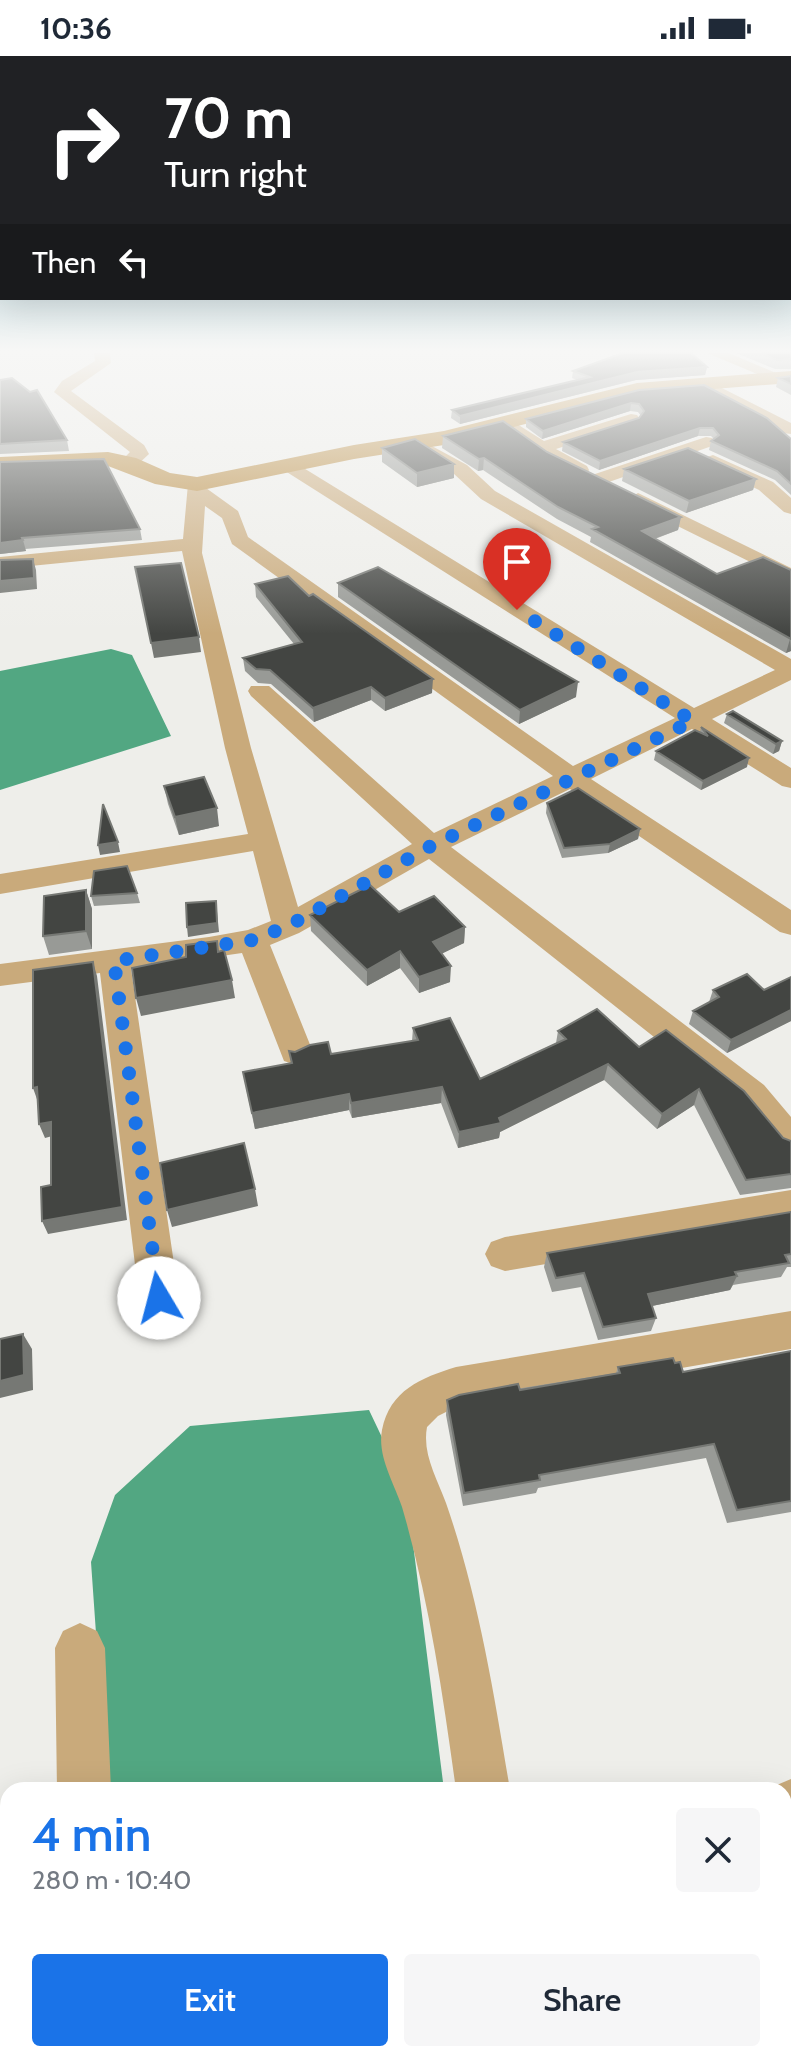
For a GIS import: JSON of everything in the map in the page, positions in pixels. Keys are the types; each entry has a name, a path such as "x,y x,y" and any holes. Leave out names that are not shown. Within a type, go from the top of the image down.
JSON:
{"street":[{"path":"128,463 140,454 135,447"},
{"path":"197,487 289,465 396,447"},
{"path":"423,447 460,469 488,495 791,670"},
{"path":"541,448 545,447"},
{"path":"599,479 693,447"},
{"path":"541,448 554,458 791,576"},
{"path":"686,449 766,486 791,508"},
{"path":"0,464 83,458 128,463 164,479 197,487 231,515 239,540 572,778 791,925"},
{"path":"289,465 791,780"},
{"path":"197,487 191,544 234,733 288,926"},
{"path":"0,563 191,544"},
{"path":"0,975 253,940 288,926 431,846 693,721 791,670"},
{"path":"260,691 431,846 730,1077 775,1120 791,1142"},
{"path":"0,884 264,840"},
{"path":"253,940 296,1052"},
{"path":"114,961 159,1298"},
{"path":"505,1254 791,1206"},
{"path":"482,1782 446,1572 403,1434 410,1413 427,1396 456,1387 791,1330"},
{"path":"791,1339 787,1349 791,1359"},
{"path":"80,1648 84,1782"}],"shaded area":[{"path":"111,649 132,655 171,736 0,790 0,671"},
{"path":"369,1410 406,1488 443,1782 106,1782 91,1562 115,1495 190,1426"}],"building":[{"path":"427,447 454,464 417,473 382,448"},
{"path":"460,447 539,447 681,517 642,531 717,574 763,557 791,570 791,639 592,529 598,527 558,507 484,458 479,459"},
{"path":"572,447 644,447 600,461"},
{"path":"723,447 791,447 791,484 777,471"},
{"path":"688,448 756,479 689,501 624,469"},
{"path":"104,459 140,529 22,538 0,543 0,462"},
{"path":"33,559 34,578 0,581 0,560"},
{"path":"181,563 199,637 151,643 135,567"},
{"path":"378,567 578,682 520,710 338,583"},
{"path":"288,576 309,596 313,594 433,679 385,698 371,687 313,708 270,670 256,669 243,658 302,642 255,584"},
{"path":"733,711 782,741 776,744 727,714"},
{"path":"701,727 749,758 703,781 656,751 695,730 708,736"},
{"path":"204,777 217,808 175,817 164,786"},
{"path":"578,788 640,829 610,844 564,848 547,803"},
{"path":"103,804 118,842 98,845"},
{"path":"127,866 137,893 91,896 94,871"},
{"path":"370,885 399,912 434,896 465,927 433,942 451,966 419,977 400,951 367,970 310,915"},
{"path":"86,890 86,931 43,936 44,896"},
{"path":"216,901 217,923 187,927 186,903"},
{"path":"217,941 218,952 224,950 232,980 136,998 132,968 186,957 186,945"},
{"path":"93,962 122,1207 42,1221 41,1187 51,1185 51,1122 39,1124 37,1087 33,1088 33,970"},
{"path":"747,974 764,990 791,977 791,1010 731,1040 693,1011 719,997 713,990"},
{"path":"597,1009 639,1047 666,1030 744,1091 783,1138 791,1141 791,1174 746,1180 699,1089 662,1114 608,1064 499,1118 501,1123 459,1132 442,1087 351,1103 349,1094 252,1113 243,1072 292,1063 289,1051 328,1042 331,1054 418,1040 413,1028 450,1018 480,1079 566,1039 558,1031"},
{"path":"244,1143 255,1189 167,1210 160,1163"},
{"path":"791,1212 791,1254 785,1255 789,1263 735,1272 737,1276 648,1294 656,1318 603,1327 584,1273 556,1278 547,1253"},
{"path":"23,1334 24,1375 0,1381 0,1339"},
{"path":"791,1351 791,1501 737,1510 714,1444 539,1475 540,1480 464,1493 447,1400 518,1384 520,1390 620,1373 618,1367 673,1358 675,1363 680,1362 683,1372"}],"route":[{"path":"159,1298 114,961 253,940 288,926 431,846 693,721 517,610"}]}
